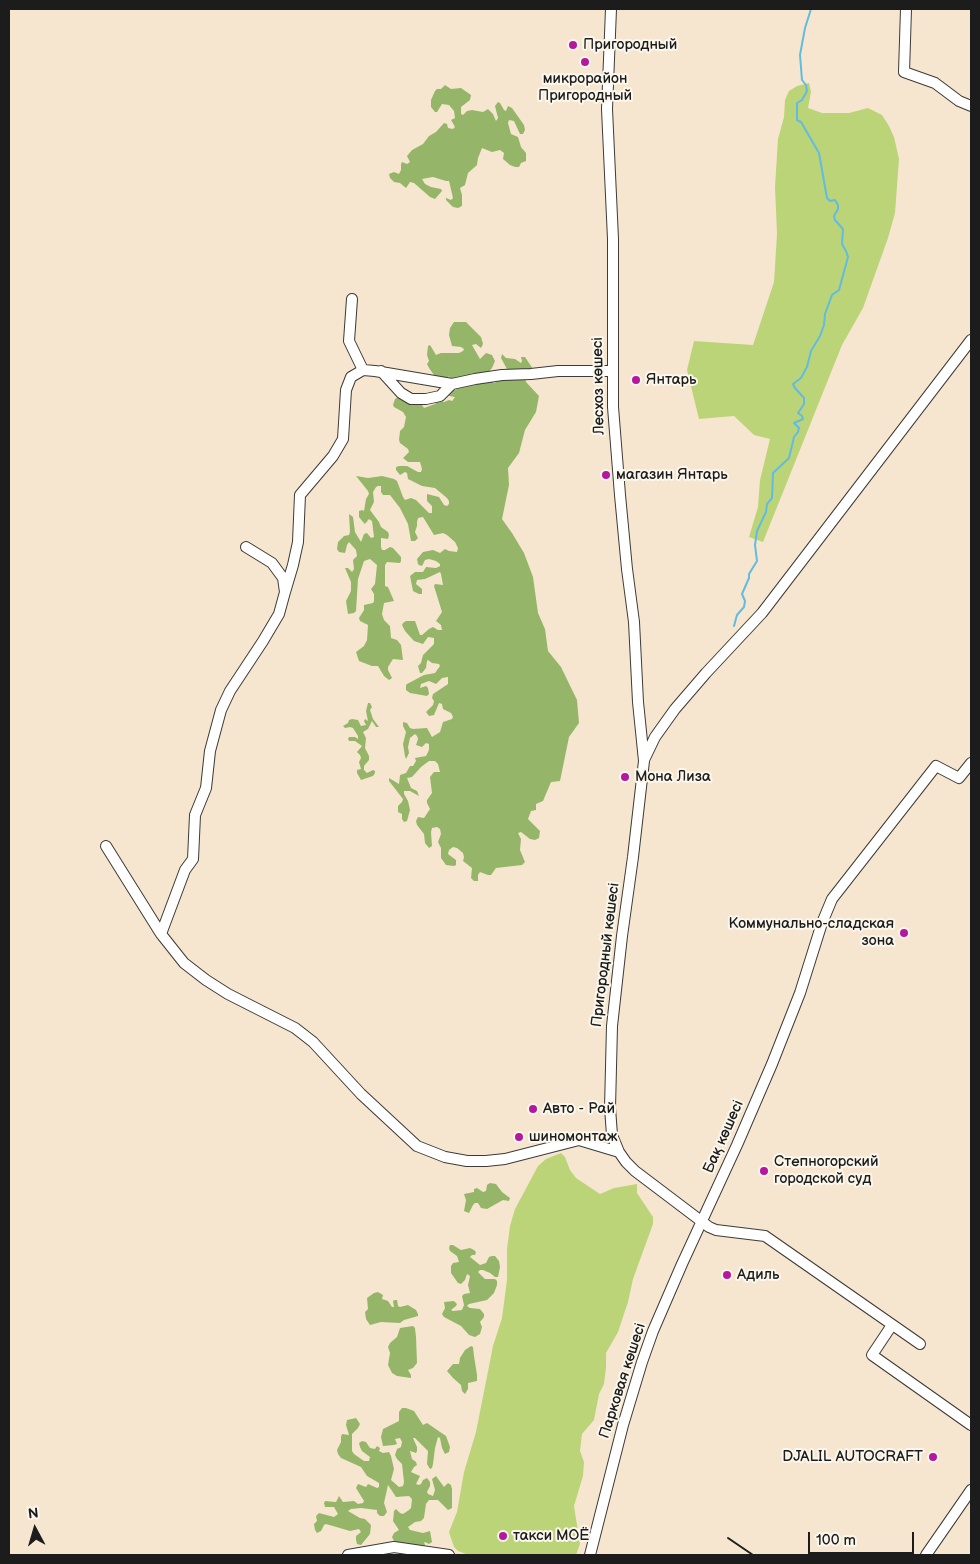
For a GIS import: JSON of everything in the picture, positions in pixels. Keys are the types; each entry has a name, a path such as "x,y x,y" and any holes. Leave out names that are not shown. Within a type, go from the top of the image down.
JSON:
{"street":[{"name":"Лесхоз көшесі","path":"611,9 607,109 613,239 613,408 627,569 634,622 638,702 644,761"},
{"path":"906,9 904,72 935,83 959,101 971,106"},
{"path":"352,299 349,341 363,370"},
{"path":"644,761 655,737 676,709 762,612 971,340"},
{"path":"160,934 185,870 193,858 195,815 206,788 210,751 221,710 230,691 279,614 298,542 300,495 333,456 343,439 346,390 352,377 363,370 381,371 452,384 502,375 558,371 613,371"},
{"path":"381,371 401,393 411,400 440,396 452,384"},
{"path":"246,547 272,563 282,578 285,592"},
{"name":"Пригородный көшесі","path":"619,1152 610,1125 612,1026 619,954 644,761"},
{"name":"Бақ көшесі","path":"702,1221 772,1064 800,993 822,923 832,899 936,766 959,778 971,763"},
{"path":"106,846 160,934 184,962 206,980 228,994 295,1028 314,1042 361,1094 417,1146 445,1157 460,1160 486,1161 505,1159 579,1140 619,1152 635,1170 716,1230 765,1236 920,1344"},
{"name":"Парковая көшесі","path":"590,1555 623,1425 642,1362 653,1331 702,1221"},
{"path":"892,1325 872,1355 971,1425"},
{"path":"926,1555 971,1490"},
{"path":"348,1555 394,1547 449,1555"}],"green space":[{"path":"809,83 811,92 808,108 822,113 849,113 868,108 882,115 894,137 899,159 895,213 863,308 842,345 763,542 749,537 758,507 760,480 770,439 754,435 734,416 699,419 687,370 694,341 753,345 774,282 777,234 775,187 778,139 784,117 785,100 789,91 797,86"},
{"path":"445,85 451,89 461,88 471,95 470,100 461,107 461,114 463,115 467,111 472,110 483,112 488,109 496,121 498,118 495,106 498,102 506,111 508,106 512,108 524,125 525,130 523,134 520,134 514,121 509,120 511,134 518,137 521,147 526,153 526,161 521,163 519,167 515,167 503,159 504,153 500,150 492,152 482,148 477,165 468,173 465,185 460,188 462,206 458,208 453,207 446,200 446,198 451,200 453,198 449,181 433,177 422,179 425,184 441,189 442,191 435,199 414,183 410,182 406,188 400,183 394,182 389,174 394,172 399,174 402,162 407,164 410,162 407,156 412,150 423,144 444,123 447,124 448,128 453,129 455,127 451,120 455,118 454,111 449,105 442,104 437,112 431,107 431,100 435,91"},
{"path":"454,322 466,322 481,337 483,344 481,348 476,344 472,345 480,359 486,353 492,355 495,361 487,374 494,383 509,373 501,358 502,354 506,358 515,359 521,363 521,357 525,357 533,369 524,371 526,382 539,396 536,412 525,430 519,453 508,468 509,485 502,519 524,553 533,577 538,613 545,629 548,651 561,667 577,700 579,723 569,737 560,781 551,782 543,801 536,804 536,810 531,811 528,819 540,831 539,838 535,840 530,839 521,832 518,833 521,839 520,850 525,862 522,865 496,868 491,875 480,872 478,881 474,881 471,878 472,868 463,861 463,853 457,848 453,847 449,850 448,854 456,860 456,865 446,865 441,858 441,848 438,842 441,834 440,829 437,827 432,828 432,846 429,848 425,843 424,834 417,825 418,817 424,818 430,809 427,800 432,793 430,777 434,772 440,772 438,764 435,761 429,761 412,777 407,778 411,788 417,791 419,796 410,791 404,791 410,810 407,821 404,822 402,814 398,812 398,806 403,799 389,781 389,778 399,784 400,775 406,773 410,766 413,766 416,761 415,758 426,756 429,750 429,744 426,743 422,747 416,745 418,739 415,734 410,738 409,753 406,759 403,744 406,732 403,722 413,729 427,728 432,737 440,732 443,722 453,717 439,703 434,715 429,716 426,712 433,705 433,694 448,684 448,677 442,678 436,684 429,681 421,684 420,688 426,686 428,688 429,694 427,696 410,693 406,690 407,684 424,675 435,673 440,666 428,660 426,668 420,673 418,666 423,655 434,644 434,638 428,637 423,644 414,641 402,625 406,621 415,621 420,635 433,627 442,630 441,625 436,621 442,612 434,586 435,584 443,585 440,572 425,579 417,580 416,584 422,589 422,594 413,591 410,576 415,572 423,572 426,567 436,568 440,566 436,561 429,559 425,560 422,566 419,565 417,559 423,552 433,550 440,553 445,549 457,552 458,548 455,542 447,535 443,533 434,535 423,517 418,518 417,522 415,532 418,538 415,541 411,541 408,524 400,508 390,495 383,495 381,486 376,487 373,492 374,502 370,510 381,527 389,535 388,539 381,538 382,550 390,547 393,548 401,557 400,563 387,562 385,565 385,586 388,587 394,601 384,603 382,614 384,620 390,626 391,638 397,640 401,645 403,660 393,659 388,667 392,678 389,680 378,666 372,666 359,661 356,652 364,646 367,640 368,625 360,621 359,618 364,610 364,605 374,601 374,594 371,589 375,584 377,565 370,559 364,561 358,579 356,611 348,614 346,601 351,591 351,582 345,568 352,572 354,569 353,560 357,556 356,550 349,542 345,553 339,552 337,549 338,542 344,536 349,535 349,514 353,517 355,532 361,542 364,534 367,533 371,538 374,537 372,521 369,519 365,524 359,517 359,511 364,511 369,494 356,476 368,478 382,476 394,479 397,481 405,500 411,498 416,500 429,513 432,513 432,506 427,501 427,494 439,497 444,505 447,506 449,504 447,498 435,488 422,486 408,479 407,473 405,472 400,475 396,470 396,467 399,466 407,466 418,472 421,472 422,469 420,462 408,462 403,458 409,452 399,440 400,431 404,427 406,417 403,412 393,405 395,399 400,396 420,402 424,408 435,404 436,400 452,401 455,397 449,396 447,393 458,388 449,376 447,382 434,375 427,364 429,361 427,355 428,346 430,345 436,355 463,351 464,349 461,347 452,346 449,335 450,328"},
{"path":"368,703 372,707 370,710 373,719 379,727 376,727 372,721 368,729 363,732 366,738 365,748 369,756 364,770 367,773 373,770 375,773 373,776 361,780 357,770 361,769 359,762 361,758 357,752 362,746 355,741 349,741 349,737 358,739 358,736 353,728 345,728 343,726 352,719 358,720 361,726 366,725 364,721 365,719 368,721 366,711"},
{"path":"561,1153 576,1178 600,1194 614,1188 637,1184 637,1193 653,1217 653,1224 633,1279 618,1332 606,1353 604,1384 599,1394 594,1420 582,1434 580,1451 584,1462 583,1476 574,1506 580,1544 576,1555 466,1554 454,1547 449,1532 457,1512 464,1472 476,1432 493,1346 502,1318 507,1280 507,1249 510,1226 515,1209 538,1166 546,1159"},
{"path":"490,1183 496,1184 510,1198 509,1201 503,1200 487,1209 481,1208 478,1203 475,1203 469,1213 464,1211 466,1200 464,1194 474,1192 474,1189 477,1188 483,1192 486,1191 487,1185"},
{"path":"450,1245 461,1250 470,1248 474,1250 476,1252 475,1255 470,1257 480,1265 486,1263 489,1257 492,1256 495,1256 499,1261 498,1277 483,1270 478,1272 485,1279 495,1279 497,1281 494,1293 487,1300 467,1306 480,1309 484,1314 480,1322 482,1327 480,1334 475,1337 469,1335 461,1326 442,1314 445,1308 444,1302 454,1301 457,1304 451,1310 462,1310 464,1305 462,1296 470,1293 468,1285 470,1276 467,1274 461,1284 458,1283 451,1273 453,1263 459,1262 457,1256 450,1251"},
{"path":"378,1292 383,1295 382,1299 388,1301 392,1307 394,1307 393,1301 397,1300 398,1306 408,1305 416,1310 418,1316 400,1323 381,1322 370,1325 366,1319 365,1312 368,1309 367,1298"},
{"path":"413,1326 416,1337 417,1363 408,1370 411,1378 397,1376 392,1373 388,1365 390,1353 388,1347 397,1337 400,1328"},
{"path":"471,1346 473,1347 477,1381 468,1383 468,1389 465,1394 462,1391 461,1385 447,1371 453,1364 459,1364 465,1350"},
{"path":"402,1408 414,1411 423,1425 427,1423 446,1436 450,1447 449,1452 445,1454 438,1437 432,1468 430,1469 427,1464 428,1451 413,1438 417,1451 416,1453 410,1451 412,1459 417,1465 411,1472 420,1476 416,1484 421,1484 427,1478 430,1486 427,1492 433,1496 435,1490 432,1479 436,1476 444,1487 448,1483 452,1489 452,1508 448,1510 438,1500 429,1500 426,1504 424,1518 408,1527 410,1530 423,1533 430,1531 432,1542 429,1544 424,1543 424,1555 400,1555 399,1552 404,1544 394,1541 392,1537 399,1530 393,1521 394,1511 396,1509 403,1514 409,1510 412,1499 409,1496 396,1497 388,1485 384,1503 387,1512 384,1516 380,1516 377,1510 361,1508 348,1511 365,1519 371,1525 370,1534 361,1545 357,1544 356,1540 356,1536 361,1532 359,1529 350,1531 326,1524 317,1533 314,1524 319,1513 334,1517 338,1514 334,1507 325,1507 325,1501 336,1502 339,1496 343,1502 354,1501 358,1504 363,1503 364,1501 356,1488 358,1484 366,1487 368,1484 379,1487 379,1483 367,1476 361,1467 341,1458 338,1454 337,1450 342,1434 349,1435 346,1425 347,1420 356,1418 360,1424 352,1434 352,1451 354,1454 364,1461 369,1461 370,1457 360,1447 359,1443 362,1441 366,1442 370,1448 375,1449 377,1446 380,1448 379,1451 383,1453 389,1452 394,1469 391,1480 399,1487 403,1486 402,1464 395,1455 402,1442 400,1438 395,1439 397,1444 383,1446 381,1437 383,1429 399,1421 399,1412"}],"waterway":[{"path":"734,626 737,615 744,607 745,601 742,594 749,574 757,561 755,545 757,531 766,512 767,504 772,498 773,473 789,458 794,437 799,428 794,423 803,419 798,413 804,404 804,398 793,384 801,378 807,367 811,351 824,325 825,314 832,295 839,290 848,257 842,244 843,229 834,216 838,205 835,200 830,201 827,198 819,153 801,122 797,120 797,103 802,100 807,91 806,85 802,80 800,55 811,9"}],"railway":[{"path":"728,1538 753,1555"}],"place":[{"name":"Пригородный","path":"573,45"},
{"name":"микрорайон Пригородный","path":"585,62"},
{"name":"Янтарь","path":"636,380"},
{"name":"магазин Янтарь","path":"606,475"},
{"name":"Мона Лиза","path":"625,777"},
{"name":"Коммунально-сладская зона","path":"904,933"},
{"name":"Авто - Рай","path":"533,1109"},
{"name":"шиномонтаж","path":"519,1137"},
{"name":"Степногорский городской суд","path":"764,1171"},
{"name":"Адиль","path":"727,1275"},
{"name":"DJALIL AUTOCRAFT","path":"933,1457"},
{"name":"такси МОЁ","path":"503,1536"}]}
